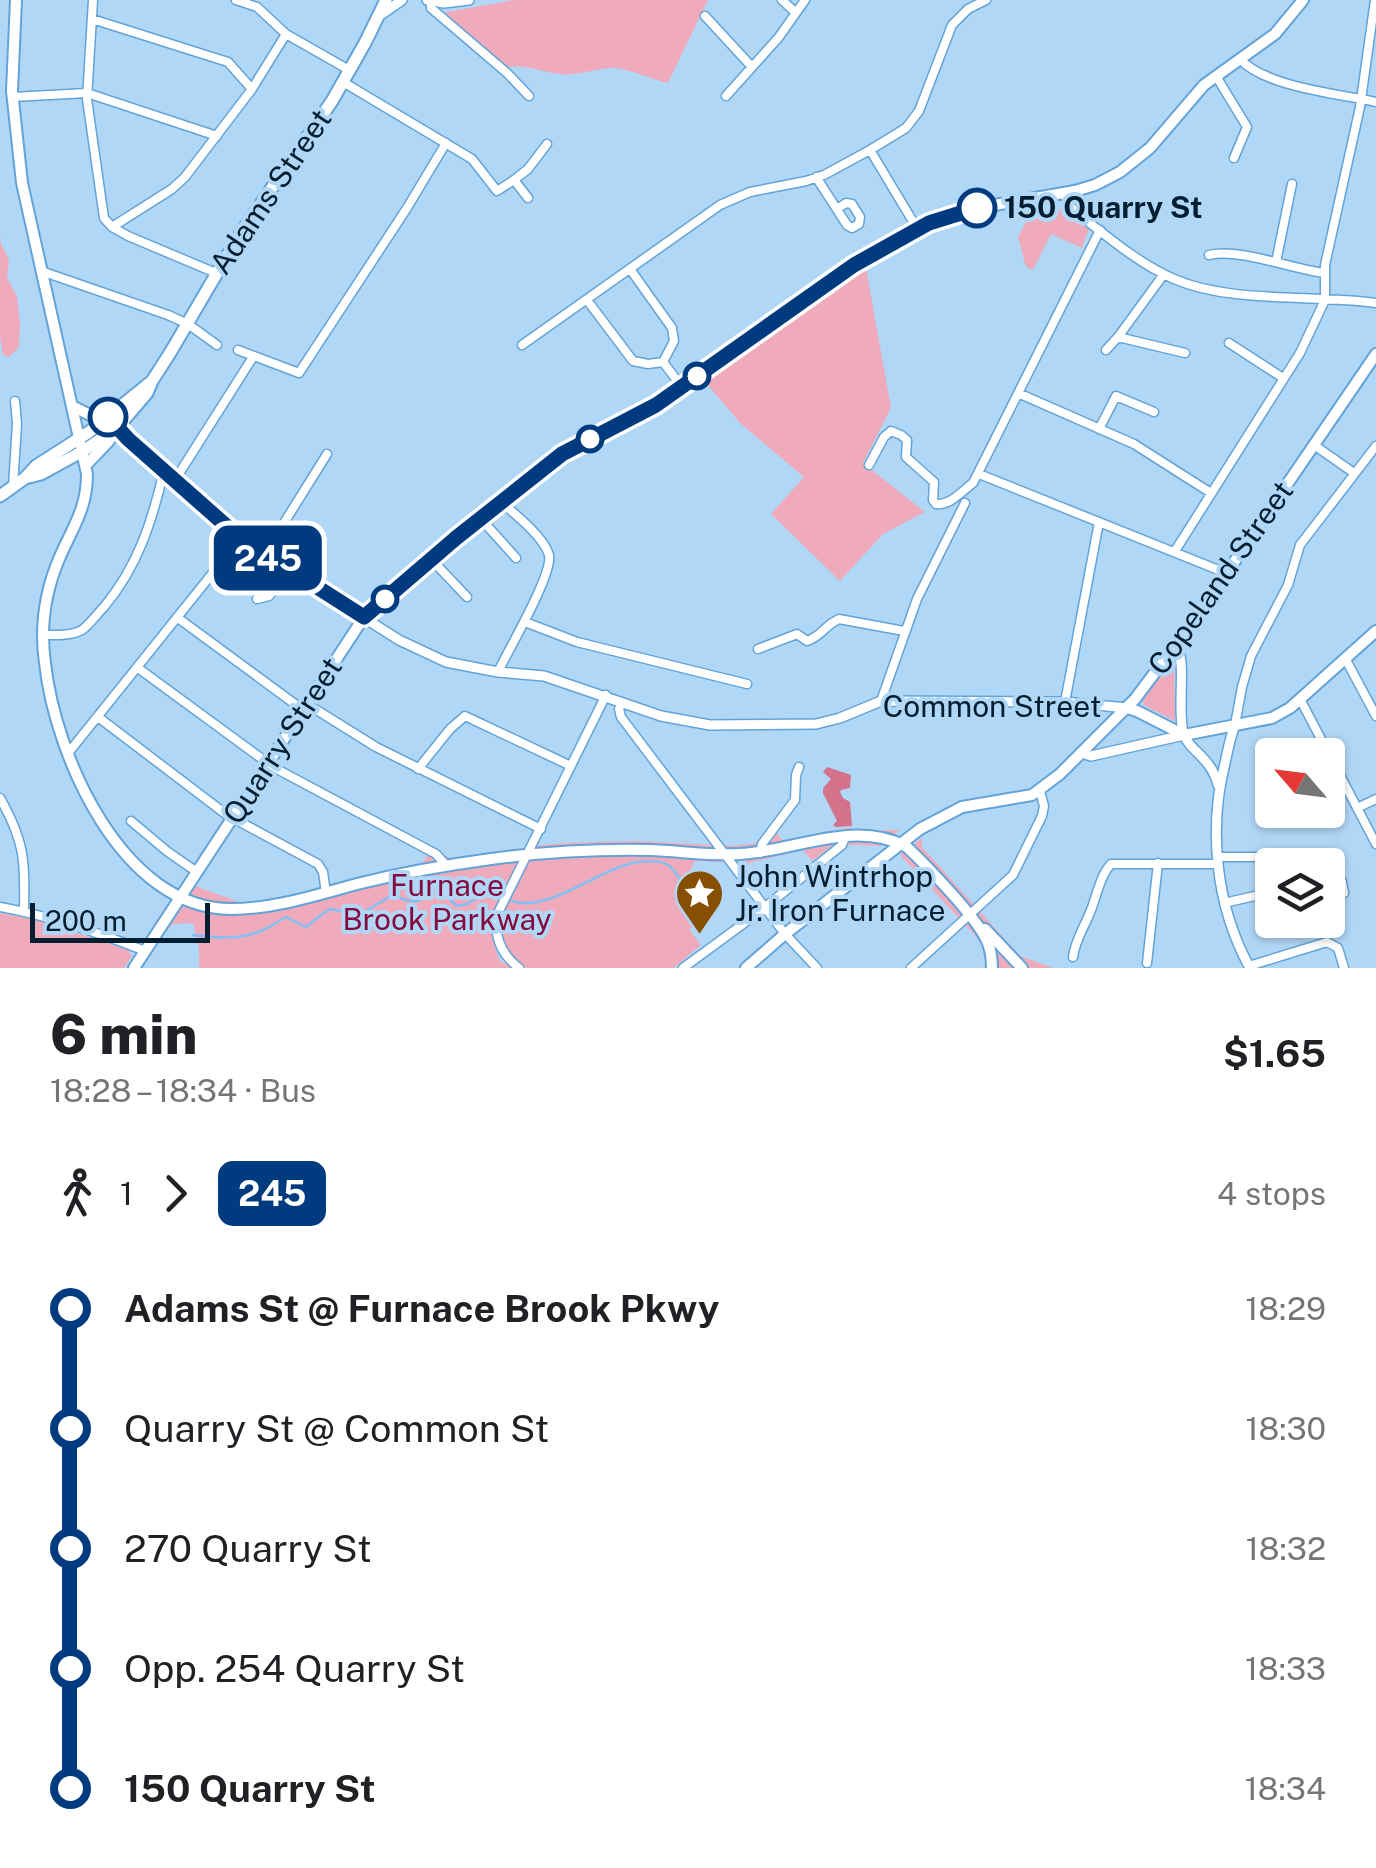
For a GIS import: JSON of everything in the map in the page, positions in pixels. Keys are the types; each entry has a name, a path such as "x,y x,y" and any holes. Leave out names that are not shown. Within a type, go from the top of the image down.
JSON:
{"main road":[{"path":"16,0 13,97 22,183 86,470 84,504 51,578 45,608 43,634 48,681 68,752 98,818 147,875 180,898 230,910 266,906 446,865 528,855 634,850 727,855 814,840 874,838 901,844 912,853 1022,968"},
{"name":"Adams Street","path":"26,478 36,466 117,428 147,393 240,234 322,116 386,0"},
{"name":"Quarry Street","path":"134,968 364,617 431,559 562,454 656,405 854,265 929,223 966,210 1064,194 1105,180 1138,158 1192,98 1275,34 1304,0"},
{"name":"Copeland Street","path":"1040,791 1127,708 1176,645 1376,354"},
{"name":"Adams Street","path":"0,496 26,478 64,461 152,380"},
{"path":"72,406 85,414 108,417"},
{"path":"86,470 117,428"},
{"path":"64,461 86,470"},
{"path":"1184,735 1276,716 1376,631"},
{"name":"Common Street","path":"1127,708 1184,735"},
{"path":"746,968 920,830 961,807 1022,798 1040,791"},
{"path":"969,915 988,941 992,968"}],"street":[{"path":"93,0 87,92 104,218 112,227 216,274"},
{"path":"236,0 257,7 286,34 472,160 497,191 528,169 547,144"},
{"path":"380,16 402,0"},
{"path":"468,0 429,1 431,8 528,96"},
{"path":"782,0 796,12"},
{"path":"726,96 805,0"},
{"path":"522,346 720,205 735,197 816,177 870,150 914,120 952,25 968,9 986,0"},
{"path":"1175,552 1304,345 1326,297 1324,274 1362,99 1375,0"},
{"path":"705,16 752,66"},
{"path":"92,18 228,62 252,89"},
{"path":"112,227 172,189 199,160 252,89 286,34"},
{"path":"1240,59 1254,70 1285,83 1376,102"},
{"path":"1216,76 1247,127 1234,158"},
{"path":"13,97 87,92 217,136"},
{"path":"238,350 298,373 446,144"},
{"path":"870,150 918,230"},
{"path":"816,177 837,209"},
{"path":"514,180 528,198"},
{"path":"1276,262 1292,184"},
{"path":"1064,194 1071,208 1143,263 1184,283 1236,293 1376,302"},
{"path":"869,464 891,432 907,440 906,457 929,476 936,504 942,505 973,483 1100,230"},
{"path":"1209,255 1219,253 1276,262 1324,274"},
{"path":"630,269 672,328 674,342 663,362"},
{"path":"41,271 188,324 217,346"},
{"path":"1106,350 1164,274"},
{"path":"587,300 634,360 648,364 663,362"},
{"path":"1118,337 1185,353"},
{"path":"1228,344 1284,378"},
{"path":"175,480 253,357"},
{"path":"663,362 682,387"},
{"path":"1018,393 1134,444 1212,493"},
{"path":"1098,429 1116,396 1154,412"},
{"path":"13,486 17,424 14,402"},
{"name":"Common Street","path":"108,417 240,538 264,555 431,656 465,667 544,676 686,722 710,725 816,724 881,700 1066,702 1127,708"},
{"path":"1314,445 1354,473"},
{"path":"1218,792 1250,656 1288,585 1298,549 1376,446"},
{"path":"264,555 326,454"},
{"path":"43,634 70,634 83,629 120,587 142,549 164,470"},
{"path":"979,474 1226,573"},
{"path":"498,672 525,622 550,560 541,540 501,502"},
{"path":"881,700 917,599 965,503"},
{"path":"480,519 516,558"},
{"path":"1066,702 1098,522"},
{"path":"68,752 240,538"},
{"path":"431,559 467,598"},
{"path":"258,598 269,596 288,571"},
{"path":"178,618 305,707 541,829"},
{"path":"758,649 796,634 807,641 838,619 904,631"},
{"path":"525,622 577,642 747,684"},
{"path":"1176,645 1180,653 1184,735 1213,769 1218,792 1218,860 1224,903 1250,967 1327,942 1338,948 1344,968"},
{"path":"1345,658 1376,716"},
{"path":"138,668 268,764 438,855 446,865"},
{"path":"520,968 505,955 496,935 500,908 606,695"},
{"path":"1300,699 1376,844"},
{"path":"622,702 621,718 786,934 818,968"},
{"path":"98,716 232,819 318,864 326,893"},
{"path":"418,768 465,716 572,766"},
{"path":"1081,754 1091,756 1184,735"},
{"path":"760,852 795,800 799,768"},
{"path":"910,968 1014,872 1042,816 1040,791"},
{"path":"0,798 22,843 24,911"},
{"path":"1357,808 1376,799"},
{"path":"131,821 197,872"},
{"path":"683,968 842,845 845,837"},
{"path":"1073,957 1109,866 1255,859"},
{"path":"1147,964 1158,863"},
{"path":"1224,903 1255,896"},
{"path":"0,908 69,923 145,951"}],"green space":[{"path":"514,0 708,0 668,83 617,68 565,74 508,67 441,13"},
{"path":"1052,207 1089,229 1082,248 1051,234 1033,270 1026,267 1018,237 1033,209"},
{"path":"0,234 9,260 7,278 17,296 20,323 19,347 9,357 3,355 0,336"},
{"path":"866,268 891,408 863,463 925,512 883,534 840,581 771,514 804,477 741,424 705,382"},
{"path":"1173,658 1175,721 1145,706 1142,700"},
{"name":"Furnace Brook Parkway","path":"851,828 899,830 881,846 834,844 812,861 803,850 752,862 743,868 739,863 695,861 684,883 707,920 689,929 701,945 674,968 526,968 508,950 503,937 503,912 495,911 495,949 500,961 514,968 199,968 193,923 172,924 168,930 155,922 186,880 252,912 413,876 429,853 458,862 518,853 527,846 567,843 635,841 733,846 767,842 775,831 784,842"},
{"path":"922,838 922,847 1020,956 1053,968 984,968 986,961 980,941 900,855"},
{"path":"0,913 37,920 128,950 132,956 124,968 0,968"}],"shaded area":[{"path":"827,767 851,775 850,788 840,792 850,802 852,826 833,825 837,821 823,793 831,779 823,772"}],"waterway":[{"path":"512,901 543,901 623,866 657,861 669,865 700,910"},
{"path":"193,935 246,935 286,917 306,927 329,909 361,914 392,895 419,901 440,886 457,906 488,892 502,896"}],"bus line":[{"name":"245","path":"108,417 240,538 364,617 562,454 656,405 854,265 929,223 977,208"}],"place":[{"name":"150 Quarry St","path":"977,208"},
{"name":"John Wintrhop Jr. Iron Furnace","path":"700,936"}]}
